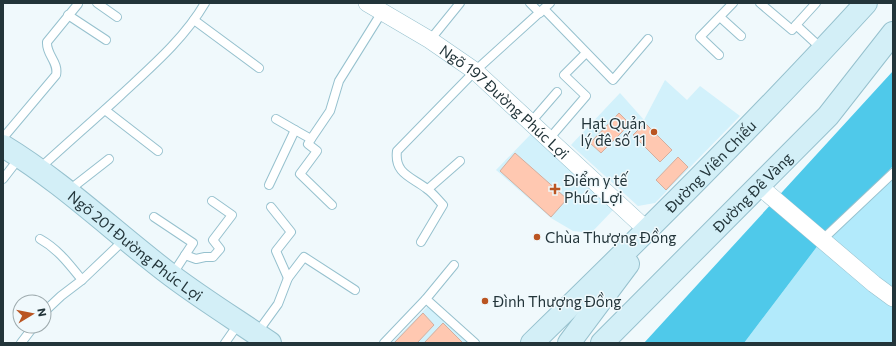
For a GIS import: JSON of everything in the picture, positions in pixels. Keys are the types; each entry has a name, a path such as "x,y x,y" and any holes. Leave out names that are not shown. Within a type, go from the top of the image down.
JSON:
{"main road":[{"name":"Đường Viên Chiếu","path":"532,343 648,231 783,92 866,3"},
{"name":"Đường Đê Vàng","path":"602,343 828,116 893,33"},
{"name":"Ngõ 201 Đường Phúc Lợi","path":"12,151 39,169 172,276 255,333"},
{"path":"569,343 621,274 648,231"}],"street":[{"name":"Ngõ 197 Đường Phúc Lợi","path":"367,3 430,40 475,71 648,231"},
{"path":"759,186 874,284 893,298"}],"lane":[{"path":"3,138 56,75 56,64 48,51 47,42 78,3"},
{"path":"98,3 116,16"},
{"path":"39,169 169,50 194,20 205,3"},
{"path":"430,40 460,3"},
{"path":"530,3 542,11 586,52 613,80 648,39"},
{"path":"421,242 443,205 428,189 405,175 399,168 396,159 398,151 475,71 550,3"},
{"path":"719,55 700,37 733,3"},
{"path":"760,3 792,30 816,3"},
{"path":"332,205 300,174 317,150 308,144 330,111 339,81 382,12"},
{"path":"68,15 106,40"},
{"path":"720,17 741,36"},
{"path":"194,20 259,68"},
{"path":"796,25 823,50"},
{"path":"549,139 586,96 564,75 586,52"},
{"path":"530,122 557,92"},
{"path":"105,110 158,152"},
{"path":"276,119 311,139"},
{"path":"269,185 295,130"},
{"path":"3,179 12,151"},
{"path":"67,191 109,159"},
{"path":"428,189 460,161"},
{"path":"822,240 893,173"},
{"path":"185,255 196,260 205,257 213,257 220,249 213,240 232,215 212,201"},
{"path":"271,207 291,232 276,251 288,278"},
{"path":"154,217 193,243 172,276"},
{"path":"40,239 56,249 82,280"},
{"path":"52,304 82,280 126,239"},
{"path":"225,343 255,333 278,304 288,278 304,257 355,290"},
{"path":"384,343 426,299 454,266"},
{"path":"426,299 475,343"}],"shaded area":[{"path":"893,71 893,166 822,240 744,343 644,343"},
{"name":"Hạt Quản lý đê số 11","path":"665,80 687,100 700,86 740,116 655,203 638,206 571,145 620,93 644,120"},
{"name":"Điểm y tế Phúc Lợi","path":"532,133 615,208 591,233 573,231 551,218 496,170"},
{"path":"893,166 893,343 744,343 822,240"},
{"path":"430,304 470,343 392,343"}],"building":[{"path":"619,113 630,124 601,153 590,143"},
{"path":"645,123 672,150 660,162 633,135"},
{"path":"515,153 567,199 551,217 500,171"},
{"path":"678,157 688,167 666,190 656,180"},
{"path":"423,313 434,325 417,343 394,343"},
{"path":"443,323 463,343 424,343"}],"place":[{"name":"Hạt Quản lý đê số 11","path":"654,132"},
{"name":"Điểm y tế Phúc Lợi","path":"555,189"},
{"name":"Chùa Thượng Đồng","path":"537,237"},
{"name":"Đình Thượng Đồng","path":"485,301"}]}
